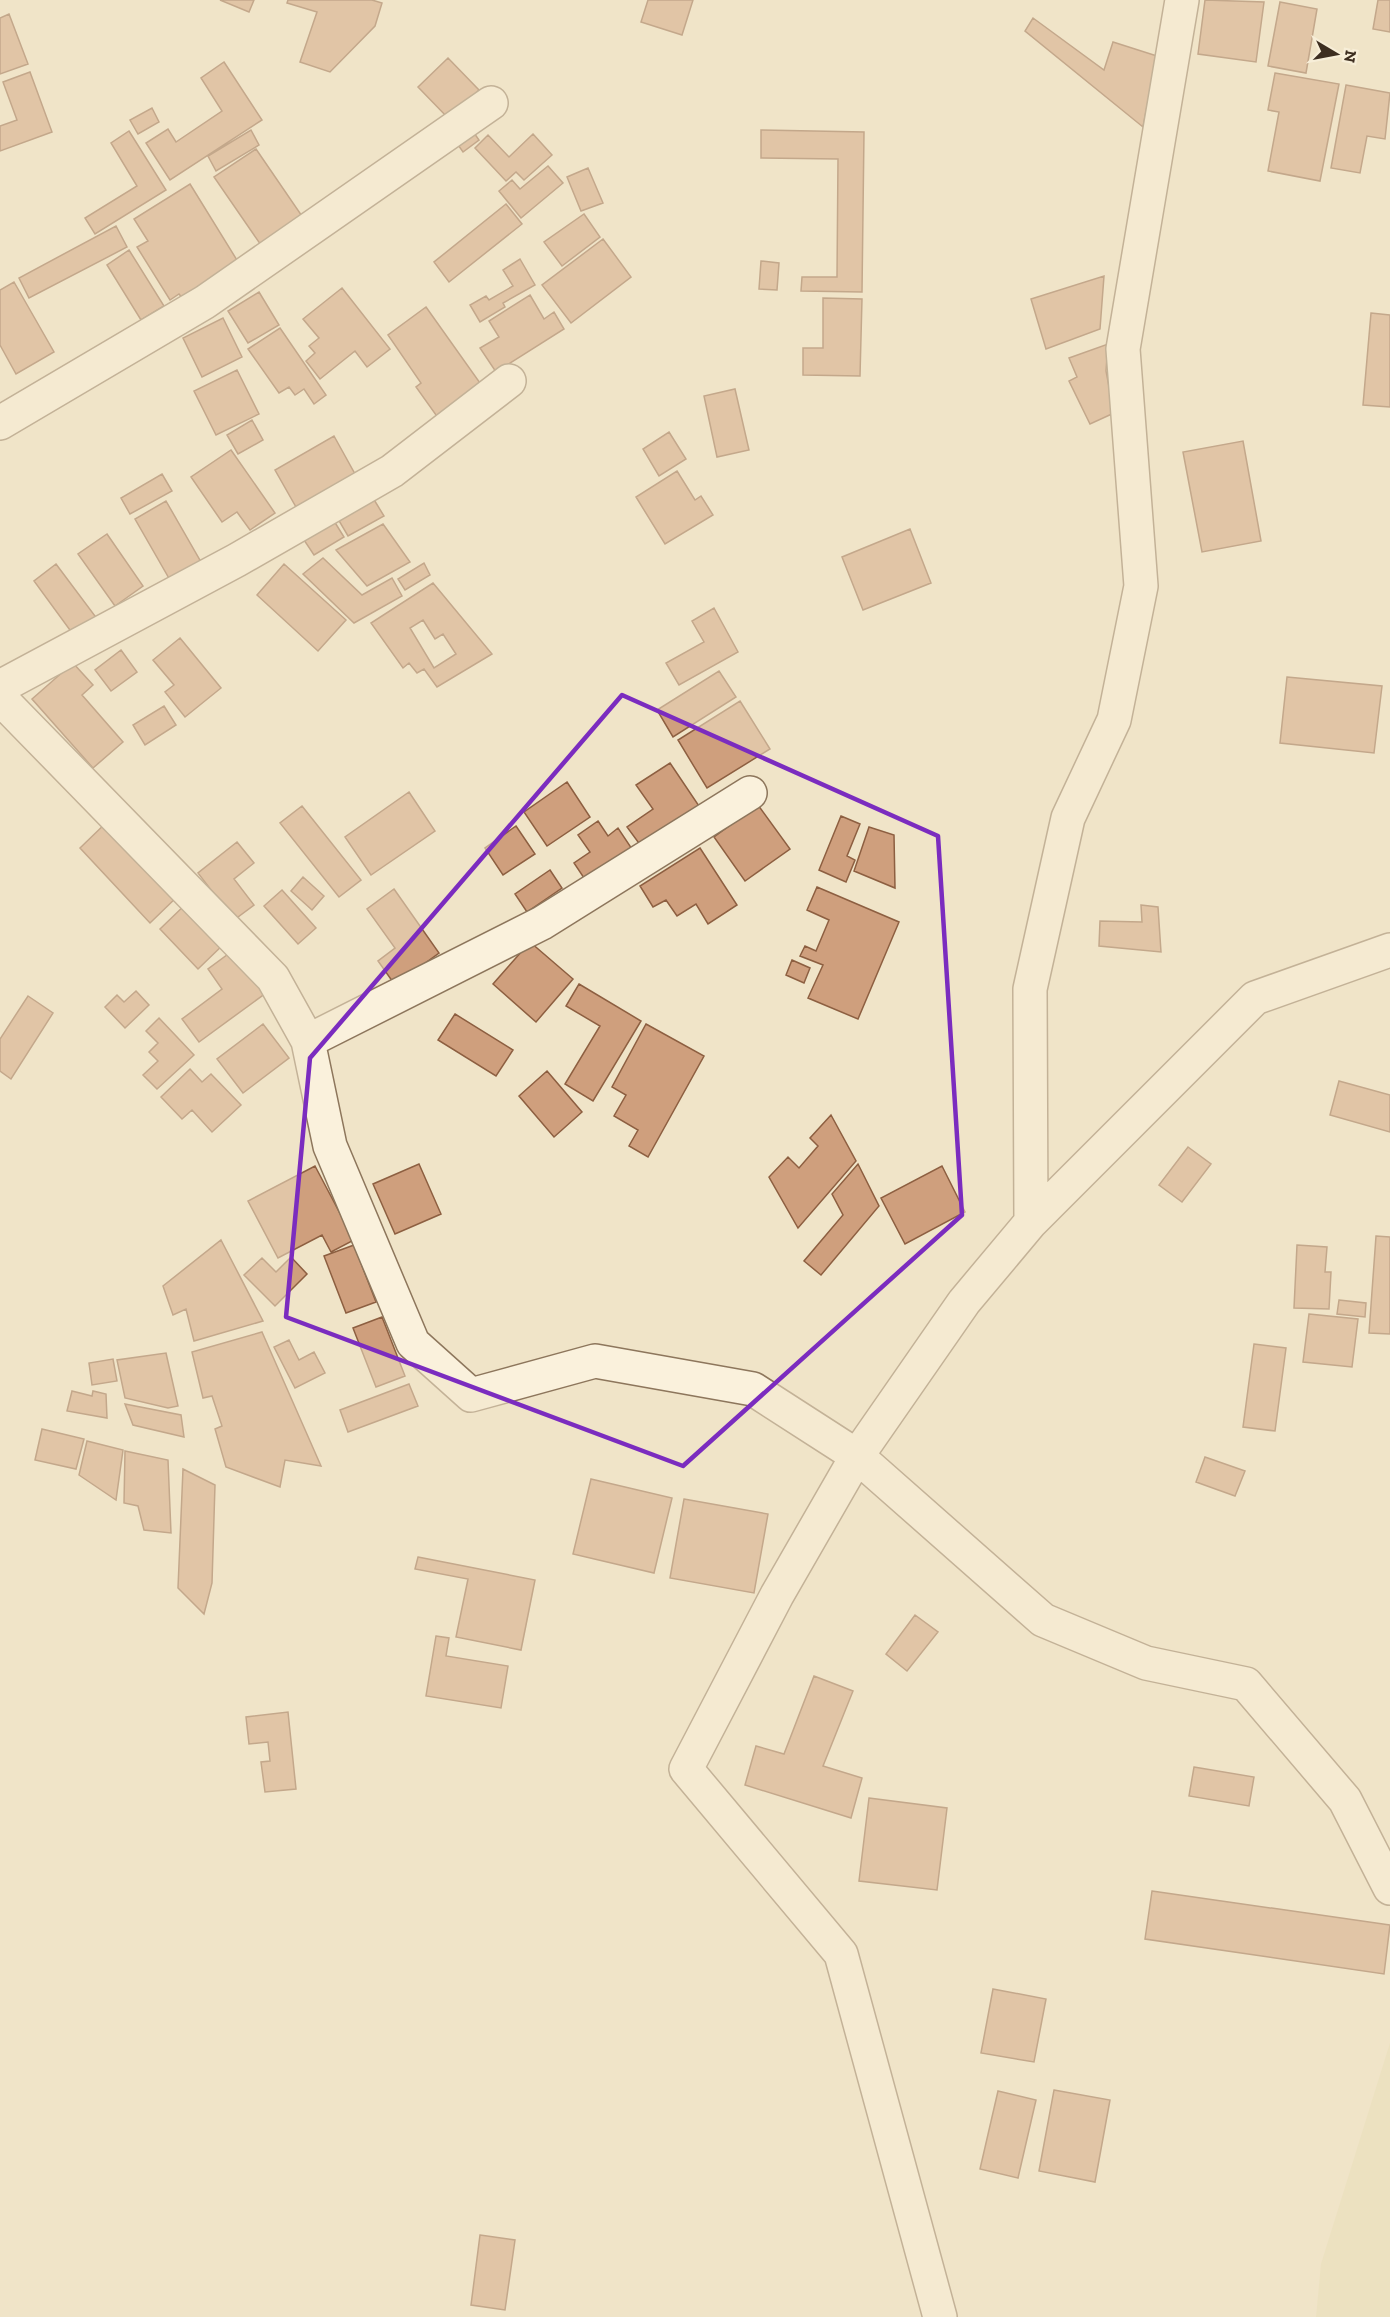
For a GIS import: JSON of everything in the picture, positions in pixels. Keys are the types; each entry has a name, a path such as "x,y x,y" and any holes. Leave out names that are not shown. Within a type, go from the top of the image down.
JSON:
{"street":[{"path":"1031,1222 1030,989 1068,818 1114,720 1140,586 1123,349 1182,0"},
{"path":"0,423 205,302 491,103"},
{"path":"0,687 237,560 392,471 509,381"},
{"path":"0,698 273,978 308,1041 330,1146 413,1343 471,1395 595,1361 753,1389 857,1456 1044,1620 1146,1663 1246,1684 1345,1800 1390,1888"},
{"path":"308,1041 542,923 750,793"},
{"path":"939,2317 842,1954 686,1769 777,1595 857,1456 964,1302 1031,1222 1255,998 1390,950"}],"highlighted area":[{"path":"622,695 938,836 962,1215 683,1466 286,1317 310,1058"}],"shaded area":[{"path":"1390,2043 1390,2317 1316,2317 1321,2264"}],"building":[{"path":"220,0 254,0 249,12"},
{"path":"288,0 372,0 382,3 375,26 330,72 300,62 317,12 287,3"},
{"path":"648,0 693,0 682,35 641,22"},
{"path":"1205,0 1264,2 1256,62 1198,54"},
{"path":"1378,0 1390,0 1390,32 1373,29"},
{"path":"1280,2 1317,9 1306,73 1268,66"},
{"path":"9,14 28,64 0,74 0,18"},
{"path":"1033,18 1104,70 1113,42 1157,56 1143,127 1025,31"},
{"path":"448,58 479,90 449,119 418,87"},
{"path":"224,62 262,120 170,180 146,143 168,129 176,142 222,111 201,78"},
{"path":"30,72 52,132 0,151 0,126 17,120 3,82"},
{"path":"1275,73 1339,84 1320,181 1268,171 1279,112 1268,110"},
{"path":"1346,85 1390,93 1385,139 1367,136 1360,173 1331,168"},
{"path":"152,108 159,122 138,134 130,120"},
{"path":"251,130 259,145 216,171 208,156"},
{"path":"472,130 479,140 463,152 456,142"},
{"path":"761,130 864,132 862,292 801,291 802,277 837,277 838,159 761,158"},
{"path":"129,131 166,190 95,234 85,218 137,186 111,143"},
{"path":"533,134 552,155 524,180 516,172 506,181 475,148 488,135 509,157"},
{"path":"256,149 304,219 263,248 214,177"},
{"path":"548,166 563,183 521,218 499,191 512,180 520,189"},
{"path":"588,168 603,203 581,211 567,177"},
{"path":"190,184 240,265 184,300 179,294 170,300 137,247 148,241 134,219"},
{"path":"506,204 522,224 449,282 434,262"},
{"path":"584,214 600,237 562,266 544,242"},
{"path":"116,226 127,247 29,298 19,278"},
{"path":"603,239 631,277 571,323 542,285"},
{"path":"129,250 164,306 141,320 107,265"},
{"path":"520,259 535,285 503,303 505,307 480,322 470,305 486,296 489,300 513,286 503,270"},
{"path":"761,261 779,263 777,290 759,289"},
{"path":"1104,276 1100,329 1046,349 1031,299"},
{"path":"14,282 54,352 16,374 0,345 0,290"},
{"path":"342,288 390,349 367,367 355,351 320,379 306,361 315,353 309,346 319,338 303,319"},
{"path":"259,292 279,325 248,343 228,311"},
{"path":"530,295 544,319 554,312 564,329 496,372 480,348 499,337 489,321"},
{"path":"823,298 862,299 860,376 803,375 803,348 823,348"},
{"path":"426,307 485,390 441,422 416,387 421,383 388,335"},
{"path":"1371,313 1390,315 1390,407 1363,405"},
{"path":"223,318 242,357 202,377 183,338"},
{"path":"280,328 326,395 314,404 304,389 295,395 289,387 279,393 248,349"},
{"path":"1108,344 1106,371 1114,413 1090,424 1069,381 1077,377 1069,358"},
{"path":"237,370 259,414 216,435 194,391"},
{"path":"735,389 749,450 717,457 704,396"},
{"path":"252,420 263,440 238,454 227,435"},
{"path":"669,432 686,459 659,476 643,449"},
{"path":"334,436 355,474 296,507 275,470"},
{"path":"1243,441 1261,541 1202,552 1183,452"},
{"path":"231,450 275,513 250,530 237,512 222,522 191,477"},
{"path":"677,471 695,500 701,496 713,515 665,544 636,497"},
{"path":"162,474 172,491 130,514 121,498"},
{"path":"373,498 384,516 348,536 338,519"},
{"path":"166,501 201,562 170,580 135,519"},
{"path":"334,521 344,537 314,555 304,540"},
{"path":"383,524 410,562 367,586 336,550"},
{"path":"910,529 931,583 863,610 842,557"},
{"path":"107,534 143,586 115,606 78,554"},
{"path":"323,558 362,595 392,578 402,596 354,623 303,574"},
{"path":"424,563 430,575 405,590 398,579"},
{"path":"56,564 98,620 75,637 34,581"},
{"path":"284,564 346,620 318,651 257,595"},
{"path":"433,583 492,654 437,687 424,669 417,673 409,663 403,668 371,623","holes":["423,620 435,639 443,634 456,654 434,668 410,628"]},
{"path":"714,608 738,652 679,685 666,663 704,642 692,621"},
{"path":"180,638 221,688 185,717 165,692 174,685 153,660"},
{"path":"121,650 137,672 111,691 95,670"},
{"path":"73,663 93,685 82,695 123,742 93,768 32,699"},
{"path":"719,671 736,697 673,737 657,710"},
{"path":"1287,677 1382,686 1374,753 1280,743"},
{"path":"740,701 770,749 707,788 678,740"},
{"path":"164,706 176,725 145,745 133,725"},
{"path":"670,763 699,806 641,846 627,827 653,809 636,785"},
{"path":"567,782 590,817 547,846 524,812"},
{"path":"409,792 435,831 371,875 345,837"},
{"path":"758,805 790,849 745,881 714,837"},
{"path":"302,806 361,880 339,897 280,823"},
{"path":"841,816 860,824 847,856 855,860 846,882 819,870"},
{"path":"111,818 181,893 150,923 80,848"},
{"path":"598,821 608,836 618,828 632,849 586,881 574,863 590,852 578,835"},
{"path":"516,826 535,854 503,875 485,848"},
{"path":"869,827 894,835 895,888 854,871"},
{"path":"237,842 254,863 234,879 254,905 234,920 198,873"},
{"path":"700,848 737,905 708,924 696,904 677,916 666,900 653,907 640,886"},
{"path":"550,870 562,888 527,912 515,894"},
{"path":"303,877 324,896 312,910 291,891"},
{"path":"817,887 899,922 858,1019 808,998 823,965 800,956 805,946 816,951 829,920 807,910"},
{"path":"394,889 439,953 395,985 378,961 395,948 367,909"},
{"path":"282,890 316,928 298,944 264,906"},
{"path":"189,901 227,941 198,969 160,929"},
{"path":"1141,905 1158,907 1161,952 1099,946 1100,921 1142,922"},
{"path":"530,942 573,979 536,1022 493,984"},
{"path":"235,949 266,993 199,1042 182,1019 222,989 208,969"},
{"path":"792,960 810,968 804,983 786,975"},
{"path":"579,984 641,1021 593,1101 565,1084 600,1026 566,1006"},
{"path":"136,991 149,1005 125,1028 105,1007 117,995 124,1002"},
{"path":"28,996 53,1013 11,1079 0,1071 0,1039"},
{"path":"455,1014 513,1050 496,1076 438,1040"},
{"path":"159,1018 194,1055 157,1089 143,1075 158,1061 149,1052 158,1043 146,1031"},
{"path":"263,1024 289,1058 243,1093 217,1059"},
{"path":"646,1024 704,1056 648,1157 629,1146 638,1130 614,1116 626,1095 612,1087"},
{"path":"190,1069 202,1082 211,1074 241,1105 212,1132 192,1110 182,1119 161,1097"},
{"path":"547,1071 582,1112 554,1137 519,1096"},
{"path":"1339,1081 1390,1095 1390,1132 1330,1115"},
{"path":"831,1115 856,1161 798,1228 769,1177 788,1157 799,1168 818,1146 810,1138"},
{"path":"1188,1147 1211,1164 1182,1202 1159,1185"},
{"path":"419,1164 441,1214 395,1234 373,1184"},
{"path":"858,1164 879,1206 821,1275 804,1261 843,1215 832,1194"},
{"path":"315,1166 354,1240 331,1252 322,1235 278,1258 248,1201"},
{"path":"942,1166 965,1212 905,1244 881,1198"},
{"path":"1376,1236 1390,1237 1390,1334 1369,1333"},
{"path":"221,1240 263,1321 194,1341 186,1309 173,1315 163,1286"},
{"path":"354,1245 376,1302 346,1313 324,1256"},
{"path":"1297,1245 1327,1247 1325,1272 1331,1272 1329,1309 1294,1308"},
{"path":"291,1257 307,1274 275,1306 244,1275 262,1258 276,1272"},
{"path":"1339,1300 1366,1303 1365,1317 1337,1314"},
{"path":"1309,1314 1358,1319 1352,1367 1303,1362"},
{"path":"382,1317 405,1376 376,1387 353,1328"},
{"path":"262,1332 321,1466 285,1460 280,1487 226,1467 215,1429 222,1426 212,1396 203,1398 192,1352"},
{"path":"289,1340 299,1360 314,1352 325,1373 295,1388 274,1347"},
{"path":"1254,1344 1286,1348 1275,1431 1243,1427"},
{"path":"166,1353 178,1406 168,1408 125,1398 117,1360"},
{"path":"113,1359 117,1381 92,1385 89,1363"},
{"path":"409,1384 418,1406 348,1432 340,1410"},
{"path":"72,1391 92,1396 93,1391 106,1394 107,1418 67,1411"},
{"path":"125,1404 181,1415 184,1437 133,1425"},
{"path":"42,1429 84,1439 76,1469 35,1460"},
{"path":"87,1441 123,1450 116,1500 79,1475"},
{"path":"125,1451 168,1460 171,1533 144,1530 138,1506 124,1503"},
{"path":"1205,1457 1245,1471 1235,1496 1196,1482"},
{"path":"183,1469 215,1485 212,1583 204,1614 178,1588"},
{"path":"591,1479 672,1498 654,1573 573,1554"},
{"path":"684,1499 768,1514 754,1593 670,1578"},
{"path":"418,1557 535,1580 521,1650 456,1637 468,1579 415,1569"},
{"path":"915,1615 938,1632 907,1671 886,1654"},
{"path":"436,1636 449,1638 446,1656 508,1666 501,1708 426,1696"},
{"path":"814,1676 853,1691 823,1766 862,1778 851,1818 745,1785 756,1746 784,1754"},
{"path":"288,1712 296,1789 265,1792 261,1762 270,1761 268,1742 249,1744 246,1717"},
{"path":"1194,1767 1254,1777 1249,1806 1189,1796"},
{"path":"869,1798 947,1808 937,1890 859,1881"},
{"path":"1152,1891 1390,1925 1384,1974 1145,1939"},
{"path":"993,1989 1046,1999 1034,2062 981,2053"},
{"path":"1054,2090 1110,2100 1095,2182 1039,2171"},
{"path":"998,2091 1036,2100 1018,2178 980,2169"},
{"path":"480,2235 515,2240 505,2310 471,2305"}]}
